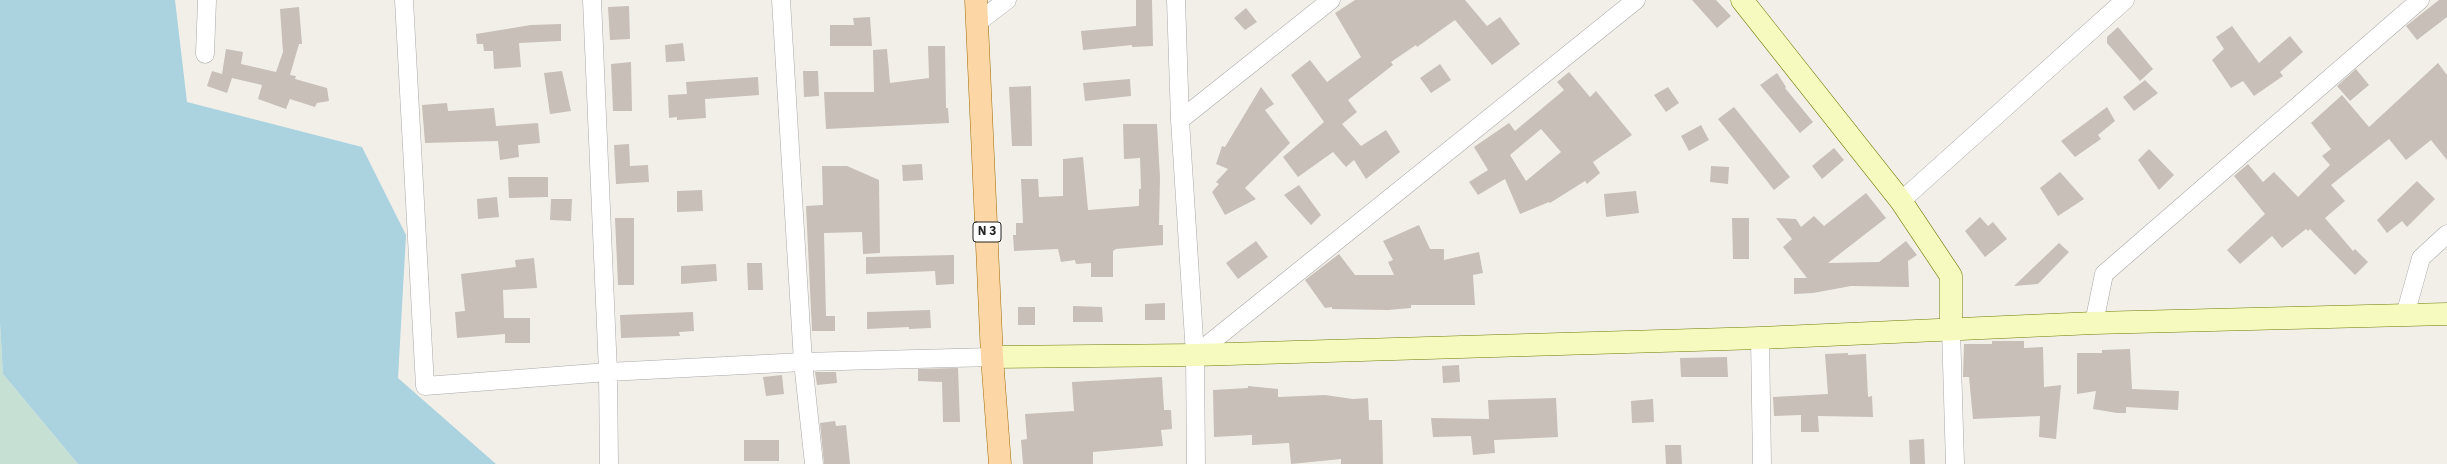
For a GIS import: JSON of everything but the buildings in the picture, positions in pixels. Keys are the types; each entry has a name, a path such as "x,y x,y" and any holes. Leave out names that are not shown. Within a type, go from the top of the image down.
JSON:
{"main road":[{"name":"N 3","path":"976,0 992,357 1000,464"},
{"path":"1742,0 1901,201 1951,276 1951,329"},
{"path":"992,357 1195,356 1760,338 2094,323 2447,314"}],"street":[{"path":"205,54 207,0"},
{"path":"404,0 425,386 608,372 803,362 992,357"},
{"path":"592,0 608,372 609,464"},
{"path":"781,0 803,362 814,464"},
{"path":"977,23 1007,0"},
{"path":"1176,0 1180,120 1195,356 1196,464"},
{"path":"1180,120 1331,0"},
{"path":"1195,356 1636,0"},
{"path":"1901,201 2125,0"},
{"path":"2094,323 2104,274 2420,0"},
{"path":"2405,315 2420,258 2447,234"},
{"path":"1951,329 1955,464"},
{"path":"1760,338 1762,464"}],"green space":[{"path":"0,323 3,374 78,464 0,464"}],"water":[{"path":"0,0 175,0 187,102 362,147 406,235 398,378 496,464 78,464 3,374 0,323"}]}
